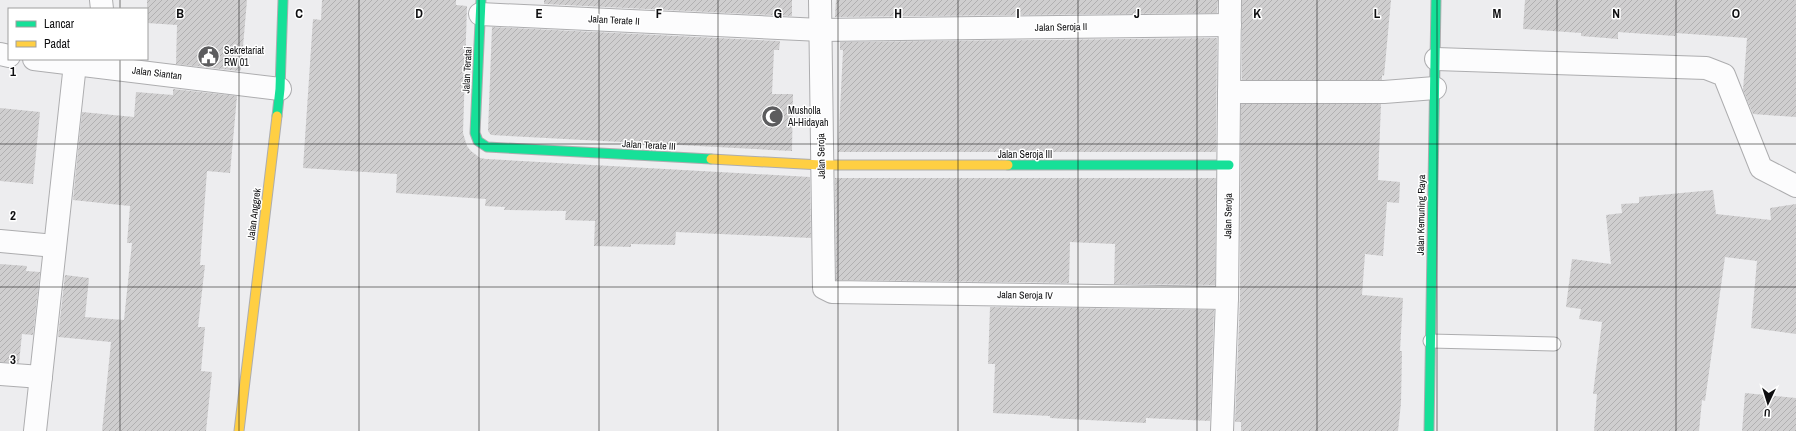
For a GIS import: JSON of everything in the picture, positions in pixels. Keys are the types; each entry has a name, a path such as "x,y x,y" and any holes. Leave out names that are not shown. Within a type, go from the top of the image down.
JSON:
{"street":[{"name":"Jalan Anggrek","path":"239,431 280,89 282,0"},
{"name":"Jalan Seroja","path":"820,0 821,165 824,288"},
{"name":"Jalan Seroja","path":"1222,431 1227,298 1230,0"},
{"name":"Jalan Kemuning Raya","path":"1429,431 1436,0"},
{"name":"Jalan Terate II","path":"480,7 821,30"},
{"name":"Jalan Teratai","path":"478,141 475,134 480,7"},
{"name":"Jalan Seroja II","path":"821,30 1230,25"},
{"path":"1436,59 1706,68 1724,75 1761,168 1796,186"},
{"name":"Jalan Siantan","path":"42,60 75,64 103,63 280,89"},
{"path":"35,431 75,64"},
{"path":"1229,92 1384,92 1435,88"},
{"name":"Jalan Terate III","path":"478,141 487,147 821,165"},
{"name":"Jalan Seroja III","path":"821,165 1229,165"},
{"path":"0,240 55,246"},
{"name":"Jalan Seroja IV","path":"824,288 832,292 1227,298"},
{"path":"0,374 41,377"}],"lane":[{"path":"1430,341 1554,344"}],"building":[{"path":"147,0 247,0 241,70 176,64 177,25 148,23"},
{"path":"322,0 456,0 456,5 467,6 463,133 467,146 480,158 810,177 811,238 676,232 675,245 631,244 631,247 594,246 595,221 565,220 566,211 504,210 505,207 485,206 486,199 396,193 397,174 303,168 313,19 321,20"},
{"path":"544,0 792,0 792,16 544,4"},
{"path":"836,0 1218,0 1217,13 835,17"},
{"path":"1242,0 1391,0 1384,76 1382,75 1382,80 1242,80"},
{"path":"1525,0 1796,0 1796,117 1753,114 1743,90 1747,38 1676,33 1675,36 1618,32 1618,39 1581,36 1581,33 1523,29"},
{"path":"492,27 780,41 779,50 774,50 772,94 793,94 792,151 491,135 488,131"},
{"path":"1217,38 1216,152 838,152 843,50 840,50 840,42"},
{"path":"173,89 237,96 230,173 207,171 200,265 205,265 198,327 205,327 201,371 212,372 206,431 102,431 111,342 58,337 65,275 89,278 85,317 124,320 132,243 127,243 130,206 73,200 82,112 134,117 136,92 173,95"},
{"path":"1241,104 1381,104 1378,180 1400,182 1399,203 1387,202 1383,256 1365,254 1362,295 1403,298 1400,351 1402,351 1401,403 1398,431 1241,431 1241,422 1235,422 1240,298"},
{"path":"0,108 40,112 33,184 0,181"},
{"path":"835,178 1216,178 1215,285 1114,284 1115,244 1070,242 1069,283 836,280"},
{"path":"1713,190 1716,214 1771,220 1770,208 1796,204 1796,334 1751,328 1757,261 1725,257 1705,401 1702,400 1699,431 1594,431 1597,394 1593,394 1602,322 1579,319 1581,309 1566,307 1572,259 1611,264 1606,215 1622,213 1621,204 1639,203 1639,197"},
{"path":"0,264 27,266 26,271 40,272 33,335 22,334 19,363 0,362"},
{"path":"990,307 1214,310 1210,421 1146,418 1146,423 1050,418 1050,416 993,413 995,364 988,364"},
{"path":"1745,393 1796,398 1796,431 1742,431"}],"traffic: fast":[{"path":"277,116 280,89 283,0"},
{"path":"481,0 475,133 478,141 487,147 711,159"},
{"path":"1429,431 1436,0"},
{"path":"1008,165 1229,165"}],"traffic: slow":[{"path":"239,431 277,116"},
{"path":"711,159 821,165 1008,165"}],"place":[{"name":"Sekretariat RW 01","path":"209,56"},
{"name":"Musholla Al-Hidayah","path":"772,116"}]}
